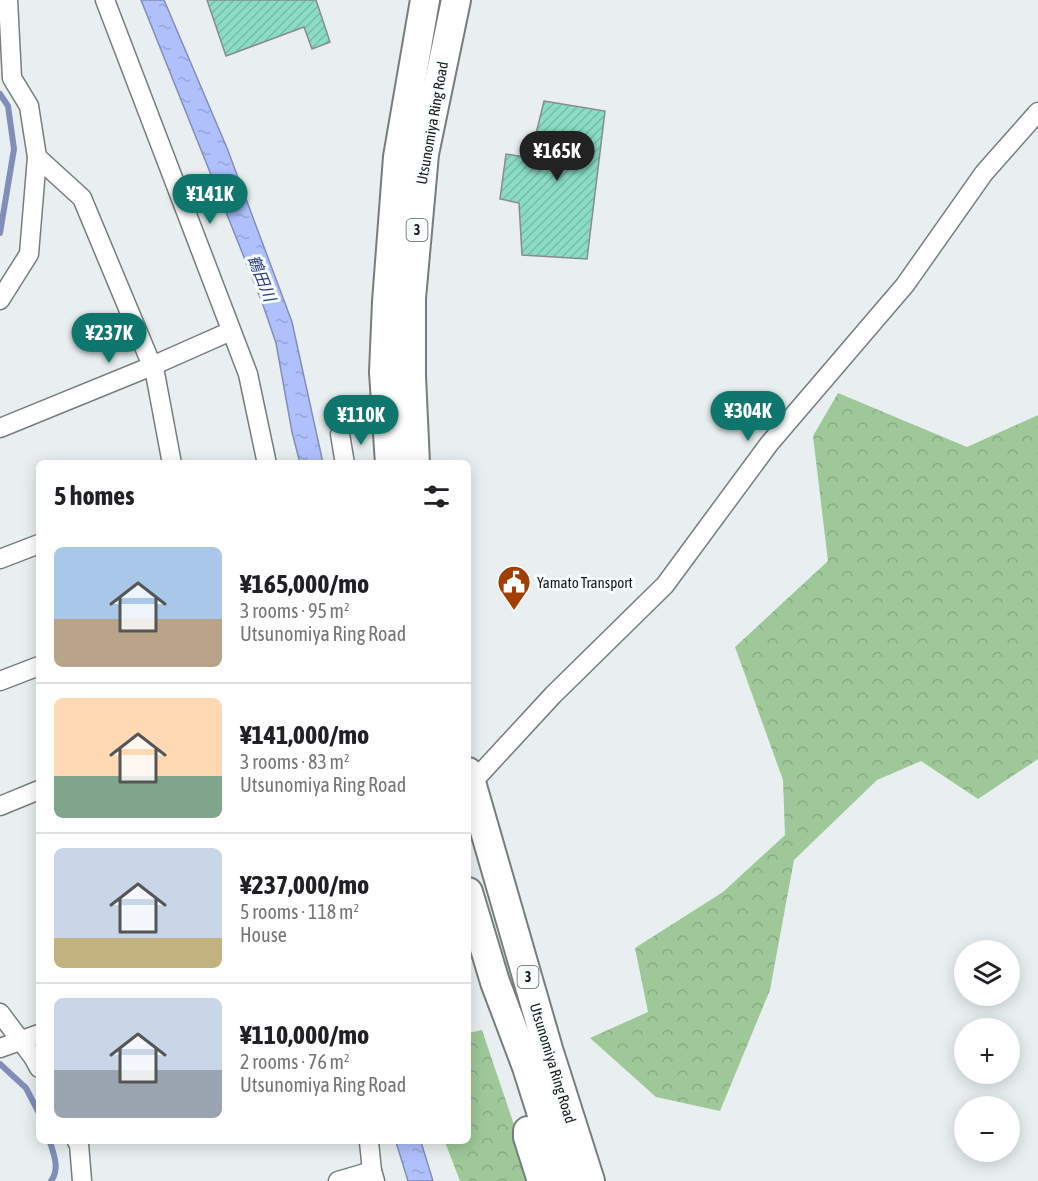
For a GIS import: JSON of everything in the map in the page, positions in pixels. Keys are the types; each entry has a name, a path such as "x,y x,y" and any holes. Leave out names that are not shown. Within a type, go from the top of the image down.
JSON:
{"main road":[{"name":"Utsunomiya Ring Road","path":"390,460 384,372 398,157 425,0"},
{"name":"Utsunomiya Ring Road","path":"416,460 411,375 411,298 424,154 456,0"},
{"name":"Utsunomiya Ring Road","path":"471,788 548,1049 590,1181"},
{"name":"Utsunomiya Ring Road","path":"471,902 495,982 563,1181"},
{"name":"3","path":"548,1049 581,1116 603,1181"},
{"name":"3","path":"526,1068 528,1137 542,1181"}],"street":[{"path":"0,300 29,254 37,158 29,106 12,78 8,0"},
{"path":"105,0 248,374 266,460"},
{"path":"471,779 665,585 769,444 905,285 984,173 1030,133 1038,112"},
{"path":"37,158 82,198 155,373 171,460"},
{"path":"0,428 231,331"},
{"path":"340,434 344,460"},
{"path":"0,559 36,545"},
{"path":"0,681 36,667"},
{"path":"0,806 36,791"},
{"path":"0,1013 36,1062"},
{"path":"0,1048 36,1035"},
{"path":"79,1144 82,1181"},
{"path":"338,1181 374,1176 369,1144"}],"green space":[{"path":"838,393 967,447 1038,415 1038,759 978,799 921,761 877,780 794,860 770,990 720,1111 656,1097 590,1038 648,1012 635,948 723,892 785,835 783,780 735,647 828,561 813,436"},
{"path":"482,1030 533,1181 460,1181 446,1144 471,1144 471,1032"}],"water":[{"name":"鶴田川","path":"141,0 164,0 227,148 292,322 322,460 299,460 276,343 262,302"},
{"path":"397,1144 422,1144 433,1181 408,1181"}],"building":[{"path":"207,0 316,0 330,42 312,49 304,27 226,56"},
{"path":"544,101 605,111 587,259 522,255 519,203 500,199 506,154 530,158"}],"waterway":[{"path":"0,94 8,106 14,149 0,233"},
{"path":"0,1064 26,1088 36,1107"},
{"path":"51,1144 56,1167 51,1181"}],"place":[{"name":"Yamato Transport","path":"514,611"}]}
